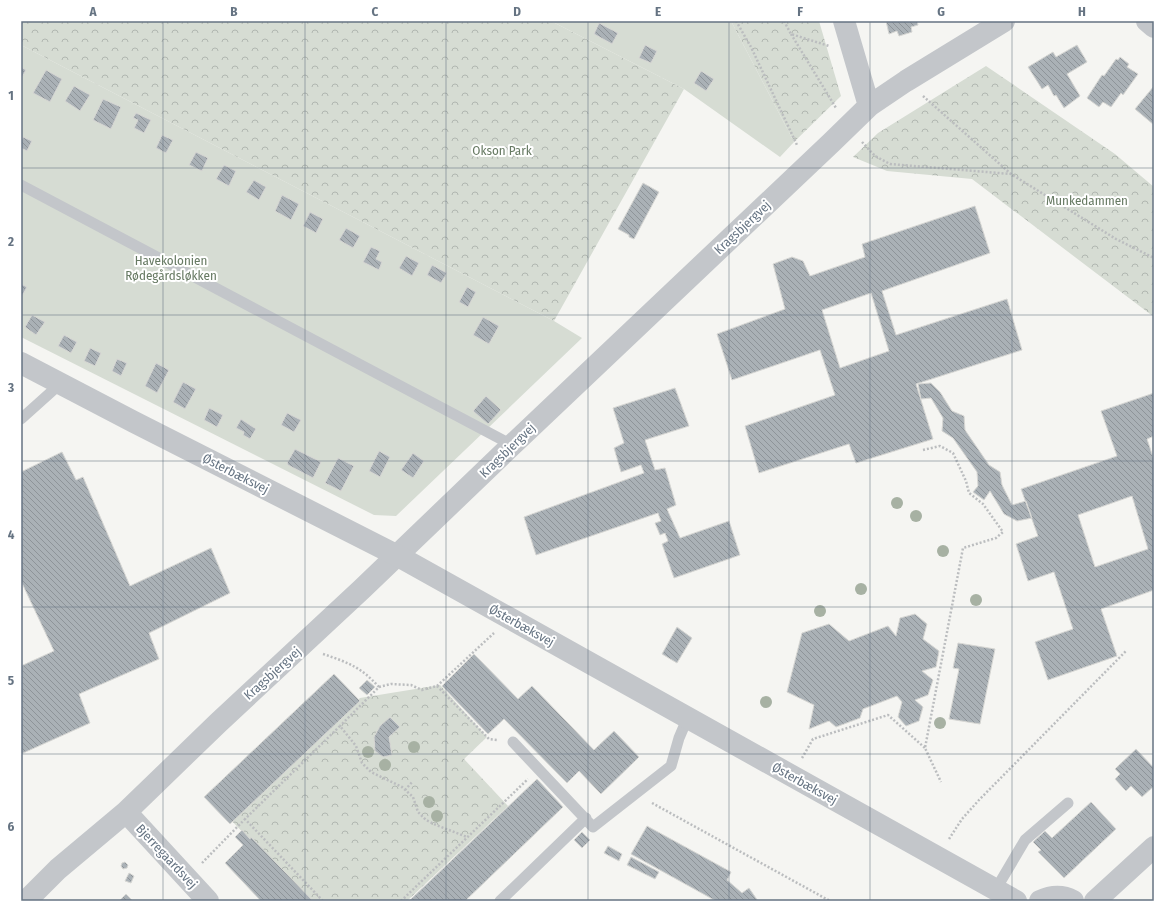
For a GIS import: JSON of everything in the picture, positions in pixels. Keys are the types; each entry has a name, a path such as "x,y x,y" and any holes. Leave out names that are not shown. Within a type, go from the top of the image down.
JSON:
{"street":[{"path":"844,21 869,106"},
{"name":"Kragsbjergvej","path":"26,901 58,869 126,812 218,723 398,556 512,445 848,128 869,106 906,81 1004,21"},
{"path":"1147,21 1154,27"},
{"name":"Østerbæksvej","path":"21,363 398,556 1016,901"},
{"name":"Bjerregaardsvej","path":"126,812 208,901"},
{"path":"1095,901 1154,847"},
{"path":"1040,901 1057,896 1073,901"}],"lane":[{"path":"21,185 512,445"},
{"path":"21,419 60,384"},
{"path":"513,742 593,827 671,766 679,738 688,717"},
{"path":"996,889 1025,840 1068,803"},
{"path":"500,901 586,818"}],"path":[{"path":"736,21 751,47 807,166"},
{"path":"784,21 848,128 876,156 890,164 1011,174"},
{"path":"791,34 854,55"},
{"path":"906,81 1011,174 1116,239 1154,258"},
{"path":"924,450 940,446 953,453 970,493 983,504 1003,532 996,538 963,548 925,748"},
{"path":"187,878 379,687 391,684 411,685 422,690 437,686 509,618"},
{"path":"301,647 356,666 371,678 379,687"},
{"path":"937,856 962,819 979,800 1126,651"},
{"path":"437,686 489,739 513,742"},
{"path":"793,776 813,739 888,715 925,748 941,782"},
{"path":"340,726 356,746 362,763 371,772 392,781 405,790 413,797 418,812 426,820 436,826 467,837"},
{"path":"401,901 539,768"},
{"path":"405,790 413,781"},
{"path":"636,794 830,901"},
{"path":"245,819 323,901"}],"green space":[{"name":"Okson Park","path":"21,21 551,21 684,89 554,321 21,45"},
{"path":"551,21 731,21 794,142 780,157 684,89"},
{"path":"731,21 819,21 841,96 794,142"},
{"name":"Havekolonien Rødegårdsløkken","path":"21,45 554,321 582,338 396,516 374,515 21,337"},
{"name":"Munkedammen","path":"986,66 1115,154 1154,187 1154,317 972,179 887,171 853,157 878,133"},
{"path":"440,685 487,737 464,759 508,806 407,901 308,901 230,819 360,698"}],"building":[{"path":"886,21 917,21 918,25 911,27 912,32 899,36 897,31 889,34"},
{"path":"599,23 618,33 612,44 594,34"},
{"path":"645,45 657,51 651,63 639,58"},
{"path":"1077,45 1087,62 1067,74 1080,96 1064,108 1056,95 1054,96 1048,85 1042,89 1028,67 1053,52 1056,57"},
{"path":"1120,57 1129,64 1127,67 1138,74 1123,95 1121,93 1111,107 1103,102 1099,107 1087,98 1102,75 1104,76 1116,59 1118,60"},
{"path":"21,67 26,70 21,79"},
{"path":"46,70 62,79 50,102 33,93"},
{"path":"701,71 714,79 706,91 694,83"},
{"path":"74,86 90,95 80,111 65,101"},
{"path":"1154,86 1154,125 1135,109"},
{"path":"103,99 121,107 111,129 93,120"},
{"path":"136,113 151,120 144,133 134,128 138,120 133,118"},
{"path":"162,135 173,140 166,153 156,148"},
{"path":"23,137 32,141 27,151 21,148 21,141"},
{"path":"196,152 208,158 202,171 189,165"},
{"path":"224,165 236,171 229,186 216,179"},
{"path":"254,180 266,187 259,200 246,192"},
{"path":"643,183 659,192 634,239 618,229"},
{"path":"282,195 299,204 291,220 275,211"},
{"path":"975,206 990,253 882,291 896,335 1007,299 1022,350 916,384 933,439 856,463 849,444 759,473 745,426 835,395 820,350 732,380 717,334 785,309 773,264 792,257 803,261 810,276 865,257 862,244","holes":["871,293 889,351 840,368 822,310"]},
{"path":"310,212 323,219 316,233 303,226"},
{"path":"346,228 360,236 353,248 339,240"},
{"path":"371,247 380,251 376,259 382,262 379,270 363,262"},
{"path":"406,256 419,263 412,276 399,268"},
{"path":"432,265 447,273 441,283 427,275"},
{"path":"21,284 27,287 21,298"},
{"path":"467,287 476,292 468,307 459,302"},
{"path":"32,315 45,322 36,335 25,327"},
{"path":"483,317 499,326 489,344 473,335"},
{"path":"64,335 77,342 71,353 58,346"},
{"path":"90,348 101,353 95,366 84,361"},
{"path":"117,359 127,363 121,376 112,371"},
{"path":"156,363 169,370 157,393 145,386"},
{"path":"183,382 196,389 185,409 173,402"},
{"path":"931,383 940,392 952,411 964,416 965,430 989,465 1000,472 1002,485 1012,505 1026,501 1032,518 1017,521 1004,514 990,491 984,500 973,492 978,486 977,472 953,438 942,431 943,418 931,398 921,399 918,384"},
{"path":"675,388 689,426 645,440 655,470 665,468 676,505 667,509 680,538 729,521 740,555 674,578 662,544 668,541 665,533 660,535 655,523 661,521 658,513 536,555 524,517 644,473 641,465 621,472 614,448 624,443 613,408"},
{"path":"1154,393 1154,436 1147,439 1154,460 1154,590 1101,609 1117,656 1048,680 1035,642 1073,629 1054,572 1028,581 1016,544 1038,536 1021,489 1117,456 1101,411","holes":["1132,496 1148,549 1095,567 1078,515"]},
{"path":"486,396 501,410 488,424 473,411"},
{"path":"209,408 223,415 217,427 204,420"},
{"path":"287,413 301,420 294,432 281,425"},
{"path":"241,419 256,429 250,439 243,435 244,432 236,428"},
{"path":"295,449 321,462 313,478 288,465 287,463"},
{"path":"379,451 390,457 380,477 369,471"},
{"path":"62,452 76,480 83,477 130,586 211,548 230,593 149,633 159,659 79,694 90,723 21,754 21,666 54,651 21,581 21,472"},
{"path":"413,453 424,461 413,478 401,470"},
{"path":"338,458 354,466 341,491 325,483"},
{"path":"915,614 927,624 923,639 939,651 936,667 922,671 933,680 928,695 915,700 923,707 919,721 906,726 898,717 902,702 897,696 863,709 860,718 836,727 829,721 809,729 814,705 787,692 802,633 829,624 849,641 888,626 896,636 900,618"},
{"path":"677,627 692,638 677,663 662,654"},
{"path":"958,643 995,649 980,724 949,719 959,669 953,668"},
{"path":"474,654 518,699 532,686 594,750 614,731 639,757 601,794 579,771 567,783 504,719 488,734 442,686"},
{"path":"334,674 360,701 230,824 204,797"},
{"path":"367,680 375,687 367,695 359,688"},
{"path":"390,717 400,727 389,737 392,755 383,757 375,751 374,737 380,726"},
{"path":"1136,749 1154,768 1154,786 1142,797 1131,786 1126,791 1115,779 1120,774 1115,769"},
{"path":"537,779 563,807 465,901 409,901"},
{"path":"1091,802 1116,829 1064,878 1038,852 1041,850 1033,842 1045,831 1052,838"},
{"path":"647,826 731,872 727,880 742,893 749,888 758,901 716,901 631,854"},
{"path":"242,830 250,839 251,837 313,901 261,901 225,863 243,845 235,837"},
{"path":"582,832 590,840 582,848 574,840"},
{"path":"608,846 622,854 619,861 604,853"},
{"path":"631,857 659,872 655,879 627,865"},
{"path":"125,862 128,865 127,868 123,869 121,866 122,863"},
{"path":"129,873 134,876 131,883 125,881"},
{"path":"126,894 133,901 119,901"}]}
